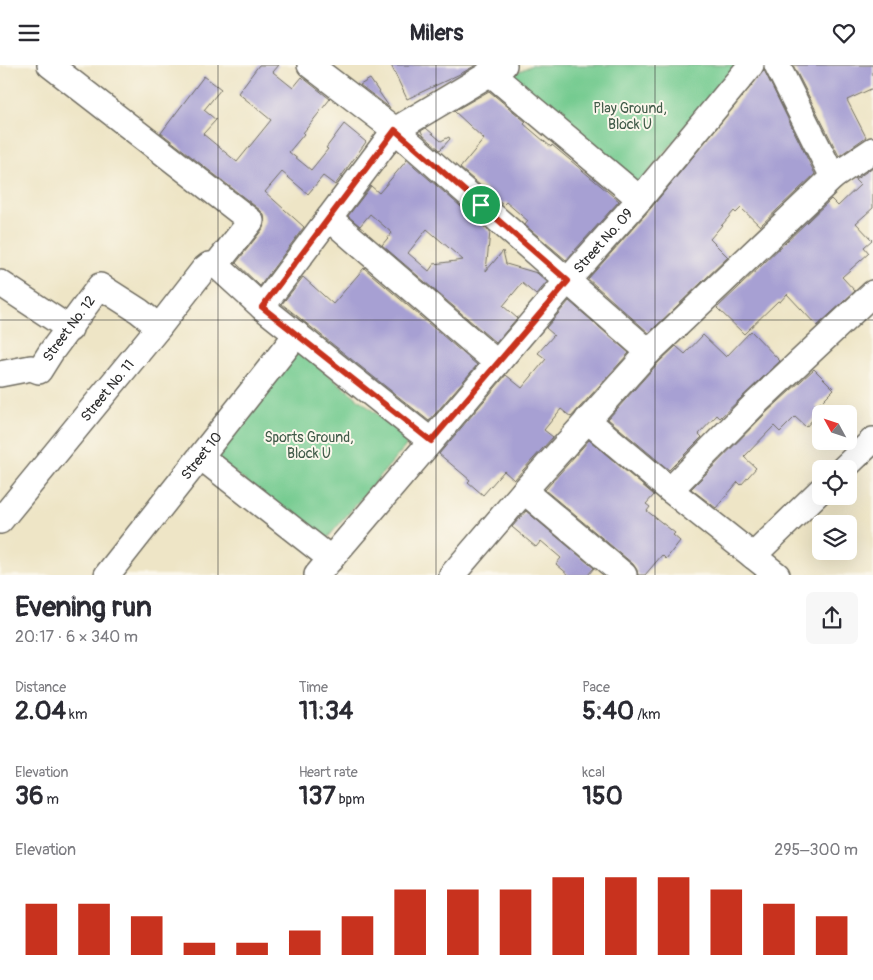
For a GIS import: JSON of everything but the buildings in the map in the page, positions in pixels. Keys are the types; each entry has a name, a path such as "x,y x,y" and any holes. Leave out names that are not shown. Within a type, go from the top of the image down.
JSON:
{"street":[{"name":"Street No. 11","path":"2,516 159,327 204,269 208,265 216,265 251,221 50,65"},
{"path":"310,65 395,130 649,351"},
{"name":"Street No. 09","path":"324,567 640,199 750,65"},
{"path":"777,65 833,177"},
{"path":"262,307 395,130 497,69 640,199"},
{"path":"452,575 649,351 833,177 873,150"},
{"path":"329,217 498,363"},
{"path":"216,265 262,307 431,441"},
{"path":"0,283 70,329"},
{"name":"Street No. 12","path":"0,374 31,368 39,371 100,286 159,327"},
{"path":"670,490 756,403 873,293"},
{"name":"Street 10","path":"107,575 297,334"},
{"path":"587,420 670,490 777,575"},
{"path":"852,460 873,440"},
{"path":"201,457 324,567"},
{"path":"524,491 610,571"},
{"path":"753,556 812,499"}],"green space":[{"name":"Play Ground, Block U","path":"532,65 738,65 636,187 506,78"},
{"name":"Sports Ground, Block U","path":"298,350 410,441 324,542 212,455"}],"route":[{"path":"395,130 481,205 568,281 431,441 262,307 395,130"}]}
